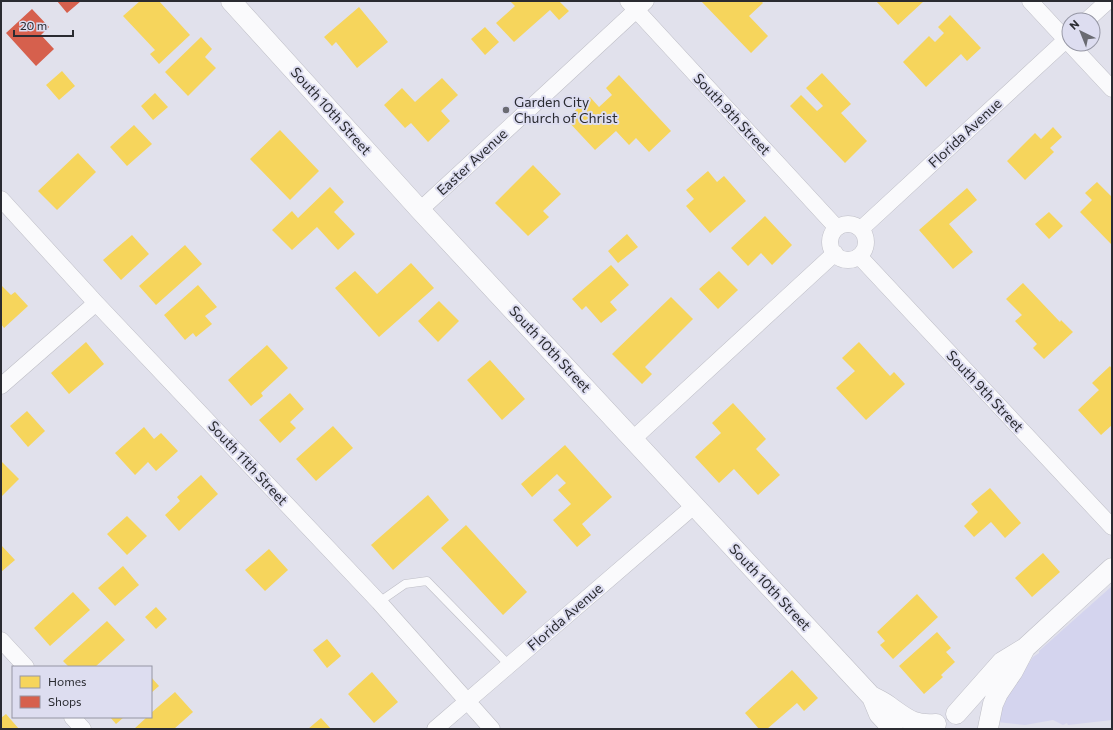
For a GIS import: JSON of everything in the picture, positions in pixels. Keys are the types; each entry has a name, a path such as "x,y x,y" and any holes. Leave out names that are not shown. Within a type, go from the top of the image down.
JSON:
{"street":[{"name":"South 10th Street","path":"231,1 420,210 871,696 889,706 904,718 915,723 934,726"},
{"path":"1030,1 1061,33"},
{"path":"1096,12 1108,1"},
{"name":"Easter Avenue","path":"420,210 637,4"},
{"name":"South 9th Street","path":"637,4 837,228"},
{"name":"Florida Avenue","path":"861,229 1061,48"},
{"path":"1079,52 1112,89"},
{"name":"South 11th Street","path":"1,199 96,303 379,602 492,729"},
{"path":"847,224 861,229 866,241 865,247 859,256 848,260 843,259 831,248 830,242 833,232 837,228 847,224"},
{"path":"633,439 835,253"},
{"name":"South 9th Street","path":"859,256 1112,527"},
{"path":"1,386 96,303"},
{"name":"Florida Avenue","path":"435,729 695,505"},
{"path":"956,714 1002,662 1026,648 1112,568"},
{"path":"1,640 25,666"},
{"path":"988,729 993,704 998,693 1026,648"},
{"name":"South 10th Street","path":"871,696 879,714 893,729"},
{"path":"934,726 946,717 956,714 965,714 982,721 988,729"},
{"path":"73,718 83,729"}],"lane":[{"path":"379,602 405,584 427,581 509,665"}],"shaded area":[{"path":"1112,586 1112,720 1068,725 1067,723 1063,725 1053,720 1025,725 997,722 999,713 1007,696 1033,657"}],"building: Homes":[{"path":"140,1 159,1 190,35 159,64 150,54 155,50 123,16"},
{"path":"510,1 559,1 569,11 559,20 550,10 514,42 496,23 515,6"},
{"path":"701,1 761,1 763,3 749,16 768,36 751,53"},
{"path":"876,1 924,1 898,25"},
{"path":"359,7 388,42 357,68 336,42 332,46 324,37"},
{"path":"950,15 981,48 967,61 961,54 926,87 903,62 929,36 935,42 944,33 938,27"},
{"path":"485,27 499,42 485,55 471,39"},
{"path":"201,37 212,49 205,57 216,68 188,96 165,72"},
{"path":"62,71 75,86 59,100 46,85"},
{"path":"822,73 851,104 841,113 867,141 845,163 790,106 801,95 817,111 823,106 806,88"},
{"path":"619,75 671,131 649,152 636,138 629,145 616,131 595,150 566,119 590,97 599,107 612,95 606,88"},
{"path":"442,78 458,95 441,111 450,121 428,142 411,123 405,128 384,105 402,88 415,102"},
{"path":"155,93 168,107 153,120 141,106"},
{"path":"134,125 152,144 127,166 110,147"},
{"path":"1053,127 1062,137 1050,148 1054,152 1025,180 1007,161 1035,133 1041,139"},
{"path":"280,130 319,171 290,200 250,159"},
{"path":"78,153 96,172 57,210 38,191"},
{"path":"533,165 561,194 543,211 549,217 528,236 495,203"},
{"path":"708,171 717,182 724,176 746,201 710,233 686,206 694,199 686,190"},
{"path":"1097,182 1112,197 1111,244 1080,212 1092,200 1085,193"},
{"path":"330,187 344,202 334,212 355,234 338,250 317,227 292,250 272,230 292,211 298,218"},
{"path":"967,188 977,200 949,224 973,252 953,269 919,230"},
{"path":"1049,212 1063,226 1049,239 1035,224"},
{"path":"765,216 792,245 772,265 761,253 748,266 731,248"},
{"path":"627,234 638,247 618,263 608,251"},
{"path":"132,235 149,254 121,280 103,260"},
{"path":"185,245 202,264 156,305 139,286"},
{"path":"411,263 434,288 379,337 335,288 355,271 377,294"},
{"path":"611,265 629,285 610,302 617,310 601,323 586,306 582,310 572,299"},
{"path":"719,271 738,290 718,309 699,289"},
{"path":"1023,283 1060,322 1061,320 1073,332 1044,359 1033,348 1037,344 1015,321 1022,315 1006,299"},
{"path":"1,285 11,295 15,292 28,306 4,328 1,324"},
{"path":"198,285 217,307 205,316 212,324 196,337 193,333 185,340 164,315"},
{"path":"671,297 693,319 645,367 652,374 642,384 612,354"},
{"path":"439,301 459,321 438,342 418,321"},
{"path":"86,342 104,364 69,394 51,373"},
{"path":"859,342 890,376 894,372 905,384 866,420 836,388 855,371 842,358"},
{"path":"267,345 288,368 261,393 263,396 251,406 228,380"},
{"path":"490,360 525,399 502,420 467,380"},
{"path":"1110,366 1112,369 1112,425 1101,435 1078,410 1099,390 1092,383"},
{"path":"290,393 304,409 290,422 296,428 280,443 259,420"},
{"path":"733,403 766,439 756,449 780,475 758,495 734,469 719,483 695,457 721,433 712,423"},
{"path":"27,411 45,431 28,447 10,426"},
{"path":"333,426 353,448 316,481 296,459"},
{"path":"144,427 154,439 161,433 178,451 156,471 148,462 135,475 115,453"},
{"path":"565,445 612,497 582,524 591,535 577,547 553,520 571,504 558,490 566,483 557,474 532,497 521,484"},
{"path":"1,461 19,479 1,497"},
{"path":"201,475 218,494 179,531 165,515 180,501 177,497"},
{"path":"990,488 1021,523 1005,538 991,522 974,537 964,526 978,512 971,504"},
{"path":"428,495 449,520 393,570 371,545"},
{"path":"127,516 147,536 127,555 107,534"},
{"path":"466,525 527,592 503,615 441,548"},
{"path":"1,545 15,560 1,572"},
{"path":"269,549 288,570 265,591 245,570"},
{"path":"1043,553 1060,572 1032,597 1015,578"},
{"path":"123,566 139,585 115,606 98,588"},
{"path":"73,592 90,610 50,646 34,628"},
{"path":"917,594 938,617 893,659 880,645 885,641 877,632"},
{"path":"156,607 167,619 156,629 145,617"},
{"path":"107,621 125,640 96,666 68,666 63,661"},
{"path":"937,632 951,648 946,652 955,662 941,675 943,677 924,694 899,666"},
{"path":"327,639 341,656 327,668 313,650"},
{"path":"792,670 818,698 804,711 797,703 767,729 759,729 745,713"},
{"path":"372,672 398,702 374,723 348,694"},
{"path":"152,678 159,686 152,692"},
{"path":"175,692 193,712 174,729 134,729 146,718 152,718 152,712"},
{"path":"6,714 19,729 1,729 1,718"},
{"path":"111,718 123,718 116,724"},
{"path":"321,718 331,729 308,729"}],"building: Shops":[{"path":"57,1 81,1 67,13"},
{"path":"32,9 49,27 41,35 54,49 36,66 6,33"}],"place":[{"name":"Garden City Church of Christ","path":"506,110"}]}
